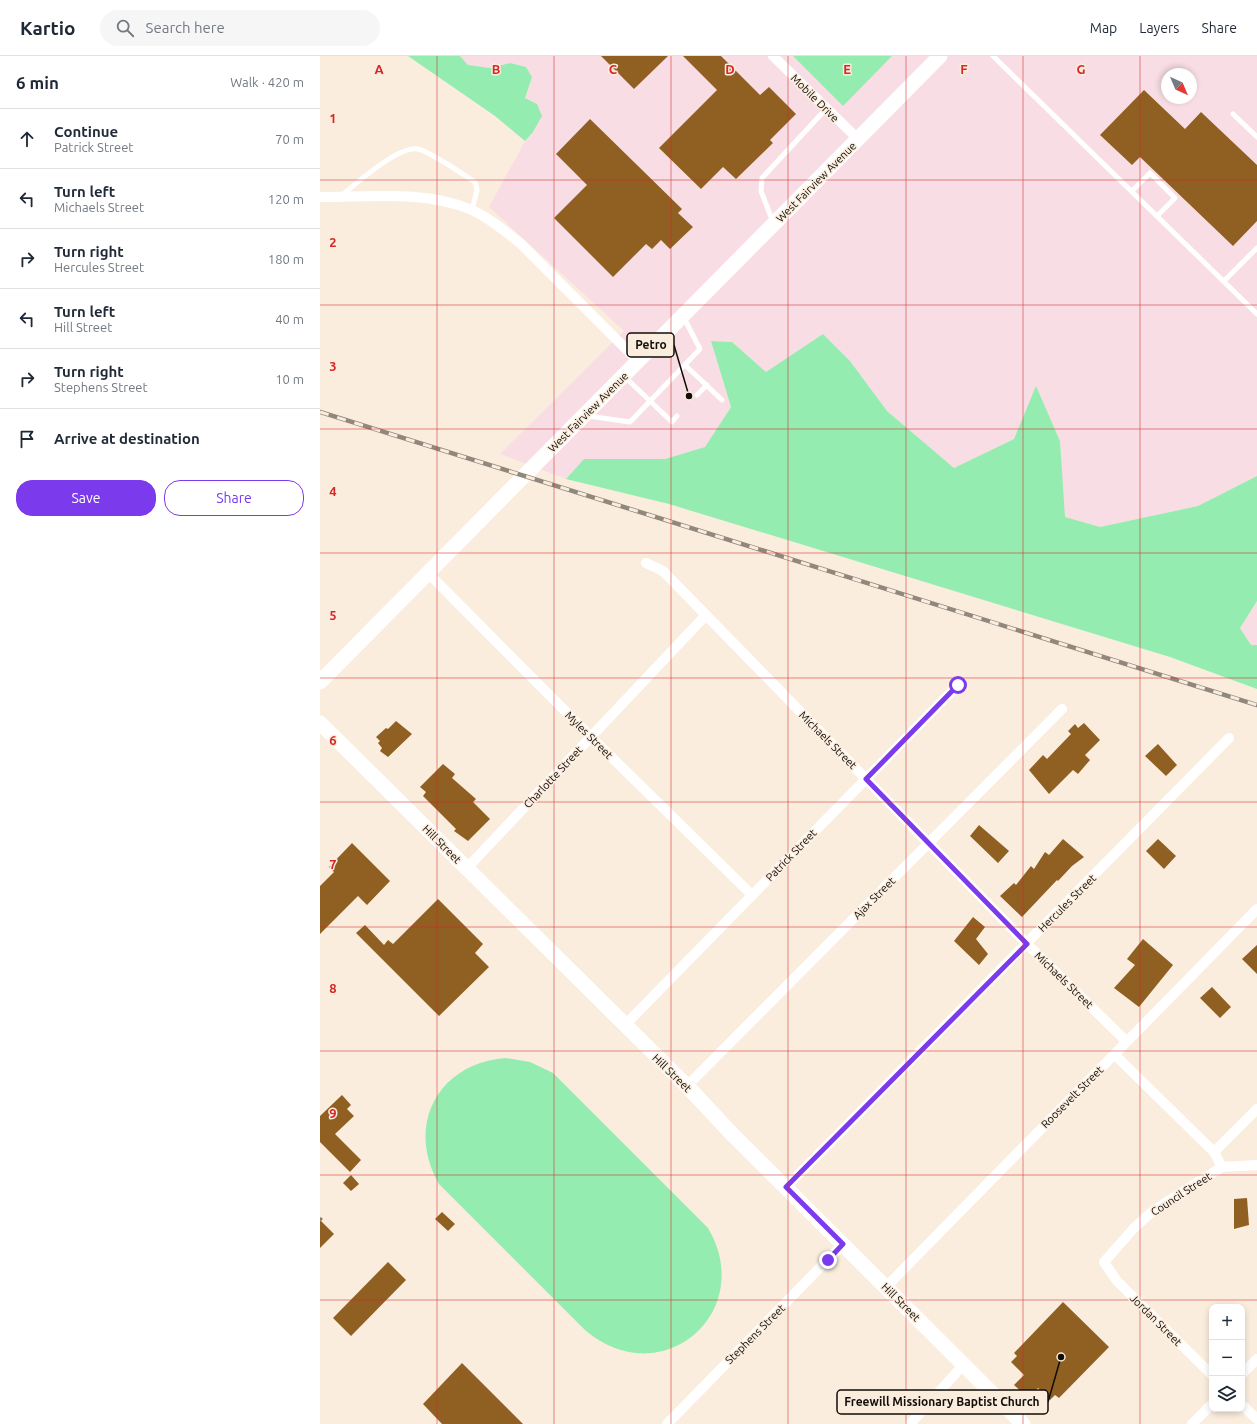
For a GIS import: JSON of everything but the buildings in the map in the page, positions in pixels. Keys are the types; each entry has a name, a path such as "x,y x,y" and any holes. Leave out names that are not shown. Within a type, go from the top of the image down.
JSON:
{"street":[{"name":"Mobile Drive","path":"773,56 858,139"},
{"name":"West Fairview Avenue","path":"320,682 940,56"},
{"path":"320,197 397,196 439,200 472,210 499,226 520,242 638,362"},
{"name":"Michaels Street","path":"646,563 663,571 1027,944 1126,1041"},
{"name":"Myles Street","path":"428,573 590,737 752,895"},
{"name":"Charlotte Street","path":"467,868 706,615"},
{"name":"Patrick Street","path":"625,1026 958,685"},
{"name":"Ajax Street","path":"687,1086 1062,709"},
{"name":"Hill Street","path":"320,722 687,1086 731,1133 1023,1424"},
{"name":"Hercules Street","path":"786,1187 1229,738"},
{"name":"Roosevelt Street","path":"886,1286 1115,1055 1126,1041 1257,908"},
{"path":"1115,1055 1214,1152 1257,1109"},
{"name":"Council Street","path":"1104,1262 1134,1228 1154,1210 1222,1167 1214,1152"},
{"path":"1222,1167 1257,1164"},
{"name":"Stephens Street","path":"667,1424 843,1244"},
{"name":"Jordan Street","path":"1104,1262 1117,1281 1209,1372"},
{"path":"1245,1371 1257,1359"},
{"path":"910,1424 964,1364"},
{"path":"1192,1424 1209,1407"},
{"path":"1245,1407 1257,1419"}],"lane":[{"path":"993,56 1257,314"},
{"path":"774,225 761,191 762,178 826,109"},
{"path":"1233,114 1257,137"},
{"path":"339,197 386,162 406,150 419,149 475,182 477,190 472,210"},
{"path":"1132,191 1150,173 1175,198 1157,216"},
{"path":"1224,281 1257,248"},
{"path":"586,415 630,422 700,349 683,317"},
{"path":"685,365 722,400"},
{"path":"624,376 672,422 677,416"},
{"path":"698,395 707,385"}],"shaded area":[{"path":"460,56 1257,56 1257,476 1198,506 1100,527 1064,517 1060,441 1036,387 1014,439 954,468 887,411 850,361 823,334 766,372 732,342 711,341 731,407 705,447 665,459 584,459 566,479 500,454 624,331 489,207 525,141 533,132 537,104 525,98 532,77 510,63 490,68 468,65"},
{"path":"1257,601 1257,645 1251,645 1240,628"}],"green space":[{"path":"408,56 460,56 468,65 490,68 510,63 526,67 532,77 525,98 537,104 542,116 533,132 525,141 495,116"},
{"path":"793,56 892,56 843,106"},
{"path":"823,334 850,361 887,411 954,468 1014,439 1036,386 1060,441 1065,517 1100,527 1198,506 1257,476 1257,601 1240,628 1251,645 1257,645 1257,689 1170,657 669,504 566,479 584,459 665,459 705,447 731,407 711,341 732,342 766,372"},
{"path":"506,1058 530,1062 553,1073 708,1228 720,1259 720,1289 711,1315 693,1335 670,1349 643,1353 614,1348 585,1330 439,1184 429,1162 426,1140 427,1120 434,1101 446,1085 462,1072 482,1062"}],"railway":[{"path":"320,412 1257,705"}],"place":[{"name":"Petro","path":"689,396"},
{"name":"Freewill Missionary Baptist Church","path":"1061,1357"}],"route":[{"path":"828,1260 843,1244 786,1187 1027,944 866,779 958,685"}]}
